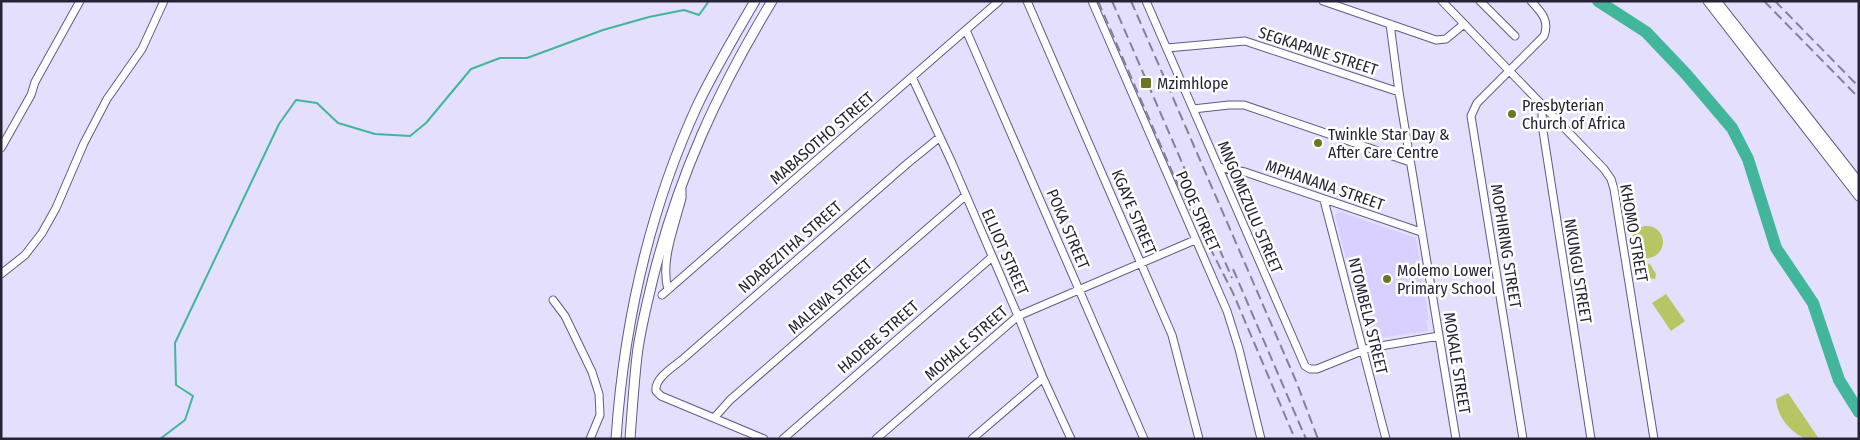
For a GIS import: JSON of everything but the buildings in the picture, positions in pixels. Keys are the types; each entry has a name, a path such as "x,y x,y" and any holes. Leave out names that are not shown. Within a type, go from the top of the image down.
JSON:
{"main road":[{"path":"616,439 619,394 630,320 642,263 660,202 698,104 731,41 756,1"},
{"path":"630,439 637,355 642,324 662,244 683,179 717,99 741,53 772,1"},
{"path":"1708,1 1859,196"},
{"path":"1716,1 1859,184"}],"street":[{"path":"1,148 31,96 38,75 80,1"},
{"path":"1,274 25,255 42,233 56,208 84,143 107,98 142,49 164,1"},
{"name":"MABASOTHO STREET","path":"683,179 682,198 666,269 665,293 999,1"},
{"name":"KGAYE STREET","path":"1027,1 1172,335 1199,439"},
{"name":"POOE STREET","path":"1092,1 1229,316 1261,439"},
{"name":"MNGOMEZULU STREET","path":"1146,1 1304,364 1308,368 1317,369 1372,347 1439,336"},
{"path":"1324,1 1433,39 1446,39 1464,24"},
{"name":"KHOMO STREET","path":"1442,1 1604,169 1611,179 1654,439"},
{"path":"1480,1 1516,36"},
{"name":"MOPHIRING STREET","path":"1523,439 1471,116 1477,102 1536,44 1545,32 1545,17 1531,1"},
{"name":"MOKALE STREET","path":"1390,24 1421,232 1456,439"},
{"name":"POKA STREET","path":"966,30 1144,439"},
{"name":"SEGKAPANE STREET","path":"1167,48 1245,41 1399,92"},
{"name":"ELLIOT STREET","path":"912,77 940,137 1070,439"},
{"path":"1193,109 1244,105 1410,162"},
{"name":"NKUNGU STREET","path":"1544,108 1542,123 1544,140 1591,439"},
{"name":"NDABEZITHA STREET","path":"714,418 659,394 656,386 660,379 940,137"},
{"name":"MPHANANA STREET","path":"1218,167 1245,172 1421,232"},
{"name":"MALEWA STREET","path":"714,418 730,400 965,196"},
{"name":"NTOMBELA STREET","path":"1324,200 1386,439"},
{"name":"MOHALE STREET","path":"876,439 1018,316 1195,240"},
{"name":"HADEBE STREET","path":"783,439 992,257"},
{"path":"553,300 565,316 592,372 599,394 600,415 590,439"},
{"path":"972,439 1043,378"},
{"path":"714,418 764,439"}],"shaded area":[{"name":"Molemo Lower Primary School","path":"1340,212 1416,238 1429,320 1426,320 1428,331 1371,339 1365,335 1335,215"}],"green space":[{"path":"1647,226 1653,227 1658,231 1662,236 1662,248 1658,253 1653,257 1647,258 1641,257 1636,253 1632,248 1631,242 1632,236 1636,231 1641,227"},
{"path":"1641,262 1650,264 1656,274 1655,279 1641,277 1637,274 1636,265"},
{"path":"1666,294 1685,321 1671,331 1652,303"},
{"path":"1788,393 1819,439 1808,439 1801,436 1785,423 1779,412 1776,399"}],"waterway":[{"path":"160,439 185,420 193,396 176,385 175,343 279,124 296,100 317,103 338,123 375,134 410,136 426,123 471,69 500,58 527,58 603,30 649,17 684,10 699,15 709,1"},
{"path":"1598,1 1646,32 1686,74 1732,128 1748,159 1776,248 1813,303 1839,380 1859,412"}],"railway":[{"path":"1098,1 1177,183 1233,293 1295,439"},
{"path":"1112,1 1232,278"},
{"path":"1131,1 1296,381 1318,439"},
{"path":"1764,1 1859,98"},
{"path":"1775,1 1859,87"},
{"path":"1233,269 1306,439"}],"place":[{"name":"Mzimhlope","path":"1146,83"},
{"name":"Presbyterian Church of Africa","path":"1512,114"},
{"name":"Twinkle Star Day & After Care Centre","path":"1318,143"},
{"name":"Molemo Lower Primary School","path":"1387,279"}]}
